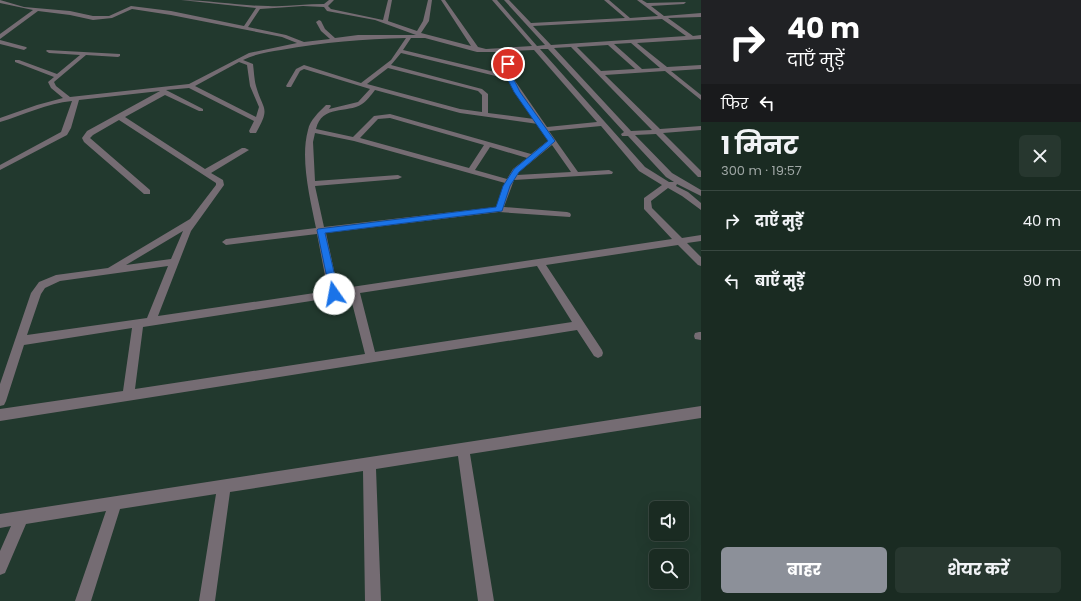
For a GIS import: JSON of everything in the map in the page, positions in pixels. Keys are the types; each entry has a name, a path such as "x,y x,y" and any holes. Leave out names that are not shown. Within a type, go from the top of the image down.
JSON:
{"street":[{"path":"183,0 274,8 302,5 325,6 329,10 371,18 418,34 477,50 536,49 701,37"},
{"path":"325,6 332,0"},
{"path":"385,22 390,0"},
{"path":"418,34 426,21 430,0"},
{"path":"443,0 477,50"},
{"path":"606,0 629,19"},
{"path":"639,0 691,37"},
{"path":"0,1 38,10 70,13 93,18 105,18 136,4"},
{"path":"252,7 260,1"},
{"path":"496,2 507,1 669,175 701,193"},
{"path":"496,2 536,49 650,175 685,194 701,206"},
{"path":"646,5 684,3"},
{"path":"131,7 192,16 284,36 303,44"},
{"path":"245,28 259,7"},
{"path":"0,37 38,10"},
{"path":"530,25 701,15"},
{"path":"319,22 323,30 334,40"},
{"path":"521,31 535,30"},
{"path":"0,120 50,102 73,98 163,91 190,86 251,54 303,44 369,36 425,36"},
{"path":"362,85 394,61 410,36"},
{"path":"0,42 24,48"},
{"path":"633,42 701,98"},
{"path":"609,43 640,70"},
{"path":"573,46 700,172"},
{"path":"506,50 510,78 517,92 576,174"},
{"path":"49,51 118,55"},
{"path":"400,51 510,78"},
{"path":"73,98 51,85 53,80 85,53"},
{"path":"238,60 248,63 251,66 253,86 262,107 262,112 253,131"},
{"path":"17,61 58,76"},
{"path":"388,66 480,90 485,94 485,115"},
{"path":"600,73 701,67"},
{"path":"289,86 298,70 304,68 449,109 539,122"},
{"path":"190,86 258,120"},
{"path":"322,113 360,103 374,88"},
{"path":"163,91 201,110"},
{"path":"147,192 86,138 90,133 163,91"},
{"path":"0,168 64,132 67,128 73,98"},
{"path":"328,106 314,123 309,142 312,184 334,294"},
{"path":"355,139 376,117 385,115 532,157"},
{"path":"120,117 220,182 220,185 193,221 150,322"},
{"path":"544,130 603,124"},
{"path":"613,135 701,128"},
{"path":"311,130 355,139 471,171 510,180 609,172"},
{"path":"499,209 510,180 516,171 552,141"},
{"path":"471,171 488,144"},
{"path":"206,172 245,150"},
{"path":"312,184 398,177"},
{"path":"681,183 667,185 647,200 646,205 648,210 701,263"},
{"path":"226,242 499,209 567,215"},
{"path":"109,271 193,221"},
{"path":"20,341 540,264 701,238"},
{"path":"0,401 36,293 42,285 59,278 175,262"},
{"path":"540,264 598,353"},
{"path":"354,291 371,357"},
{"path":"128,395 138,324"},
{"path":"0,415 580,325"},
{"path":"0,521 701,412"},
{"path":"463,448 486,601"},
{"path":"369,463 373,601"},
{"path":"207,601 224,487"},
{"path":"83,601 115,504"},
{"path":"0,568 22,518"}],"route":[{"path":"334,294 321,230 499,209 507,186 516,171 552,141 517,92 510,78 508,64"}]}
